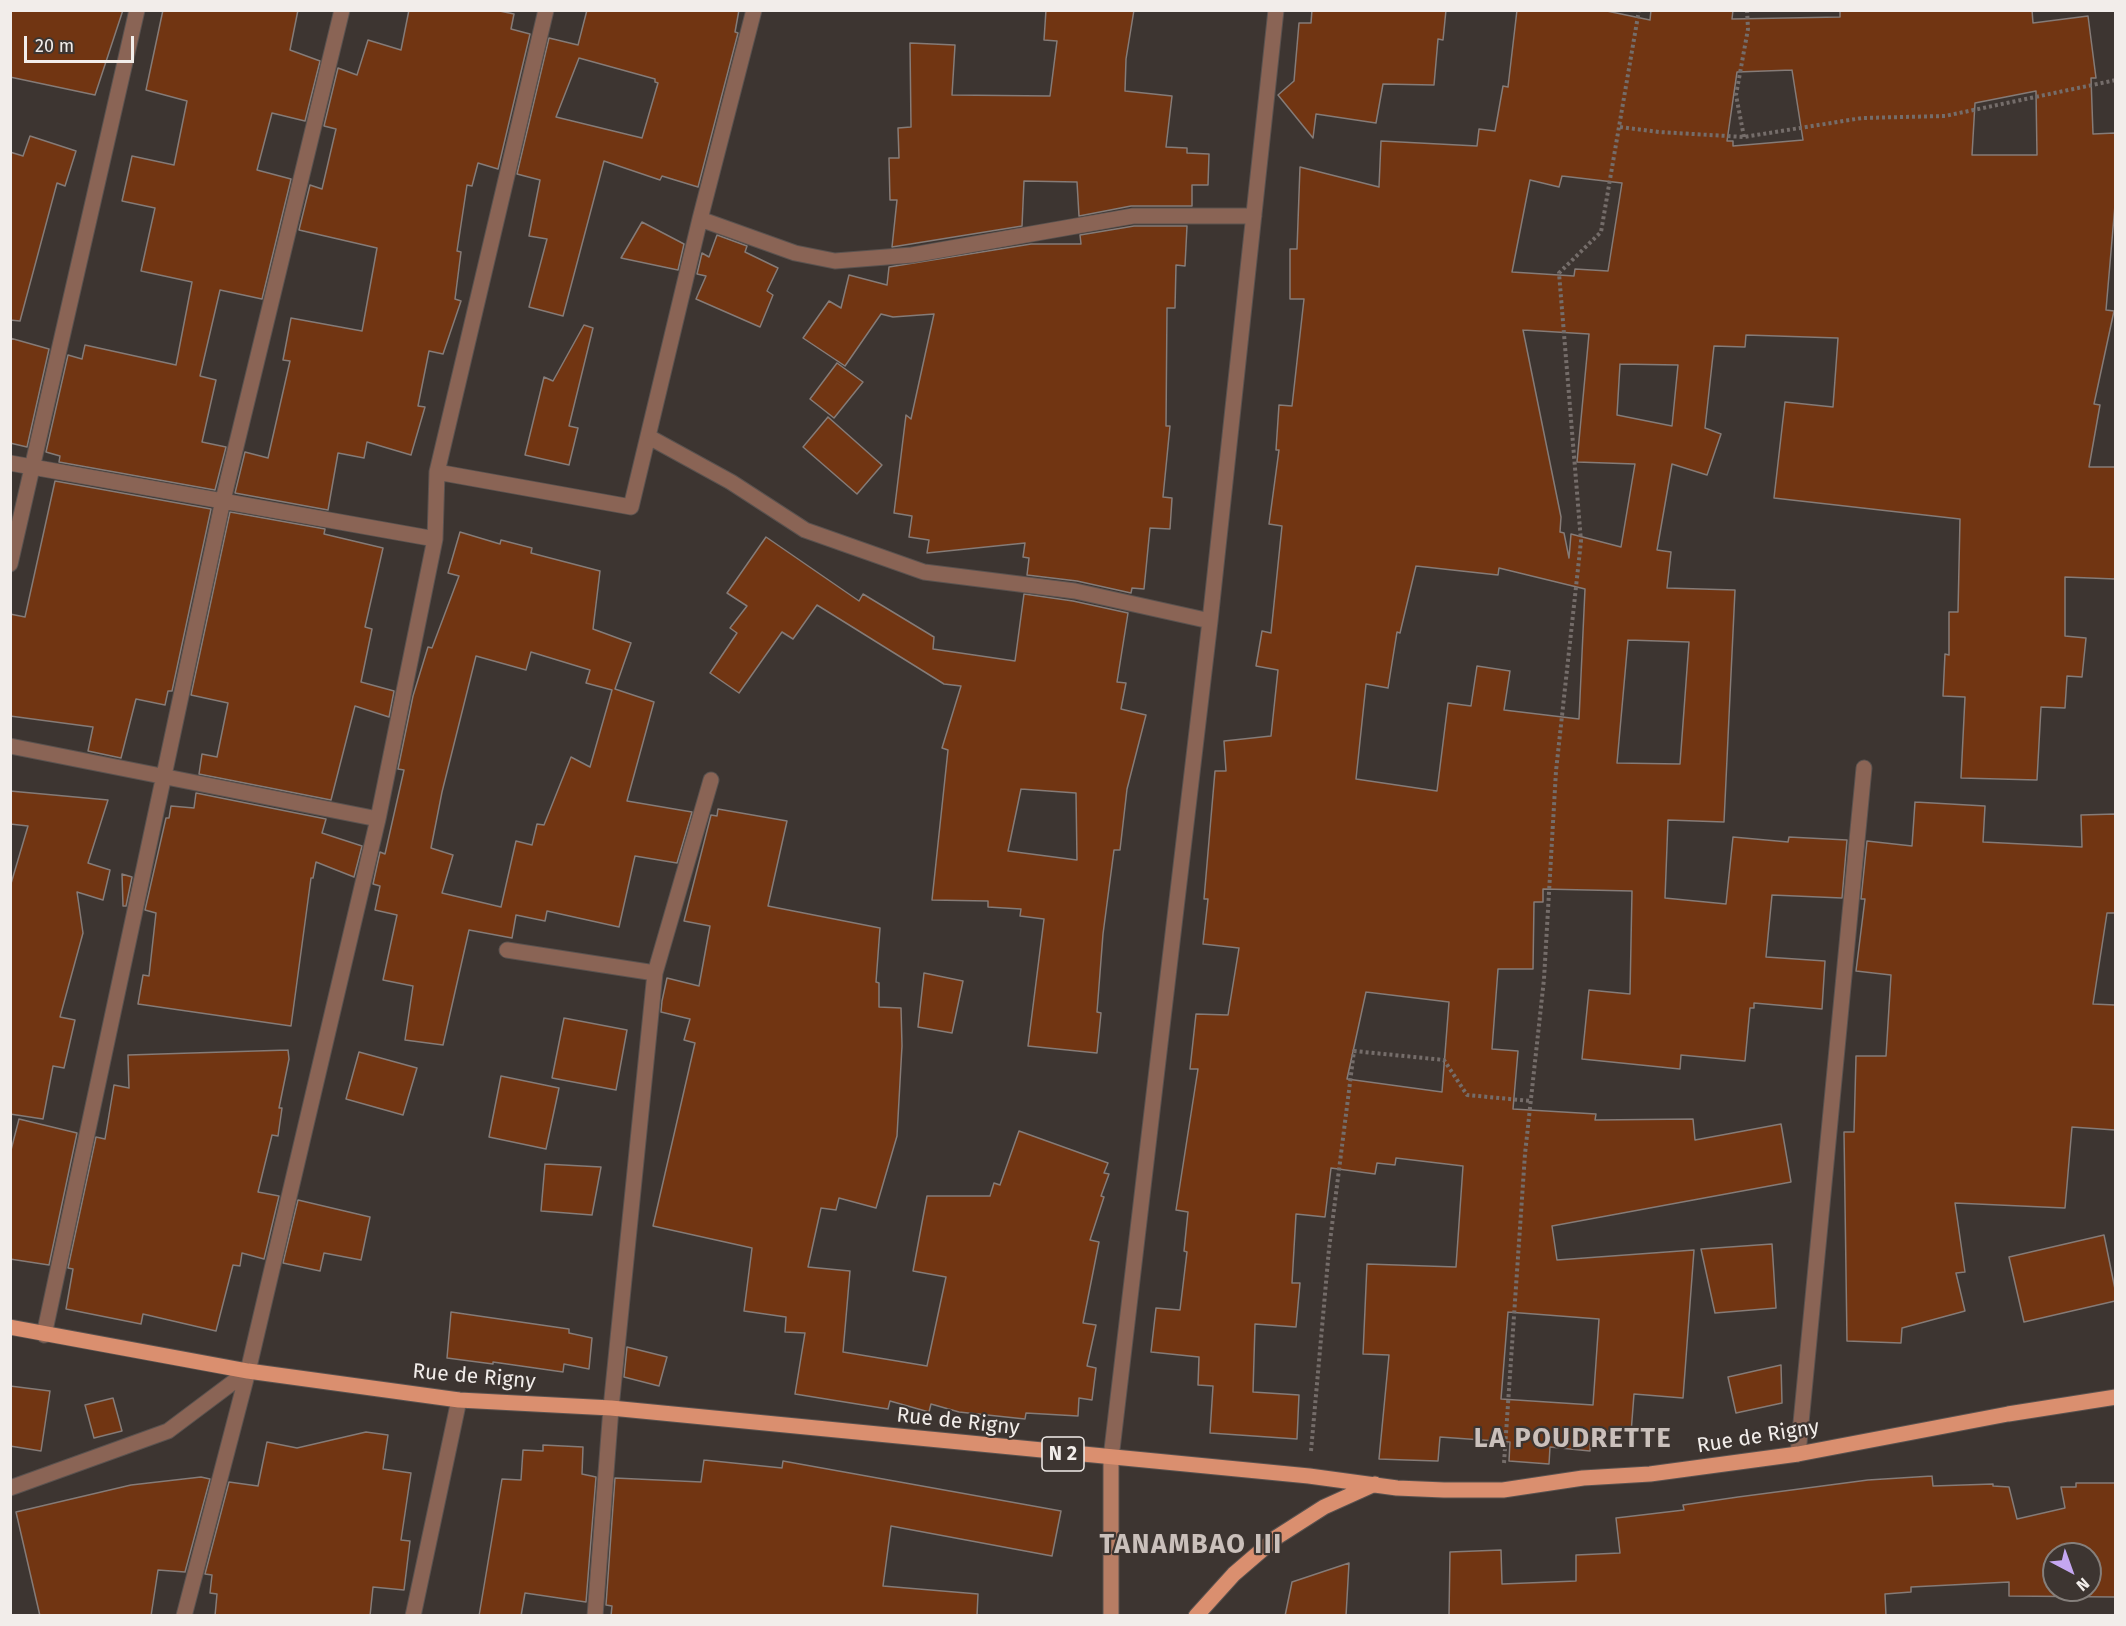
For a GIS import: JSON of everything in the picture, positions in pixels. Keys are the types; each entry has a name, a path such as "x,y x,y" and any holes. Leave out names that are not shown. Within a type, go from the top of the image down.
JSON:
{"main road":[{"name":"Rue de Rigny","path":"10,1327 248,1371 459,1400 611,1408 1309,1476 1397,1488 1503,1490 1583,1478 1650,1474 1798,1454 2008,1414 2115,1397"},
{"path":"1111,1458 1111,1616"},
{"path":"1196,1616 1234,1574 1277,1537 1324,1507 1375,1484"}],"street":[{"path":"10,564 137,10"},
{"path":"44,1335 223,500 342,10"},
{"path":"184,1616 248,1371 378,819 435,539 437,472 546,10"},
{"path":"437,472 631,507 700,219 754,10"},
{"path":"1111,1458 1210,621 1276,10"},
{"path":"700,219 795,253 835,261 912,255 1133,216 1254,216"},
{"path":"649,437 731,482 805,530 924,572 1075,591 1210,621"},
{"path":"10,463 435,539"},
{"path":"10,746 378,819"},
{"path":"1798,1454 1864,768"},
{"path":"596,1616 611,1408 655,973 711,780"},
{"path":"507,950 655,973"},
{"path":"10,1488 168,1431 248,1371"},
{"path":"413,1616 459,1400"}],"path":[{"path":"1503,1490 1512,1316 1544,979 1556,771 1581,541 1559,273 1601,232 1640,10"},
{"path":"1744,137 1736,95 1748,29 1747,10"},
{"path":"1620,127 1659,132 1744,137 1862,118 1945,116 2115,81"},
{"path":"1309,1476 1329,1249 1354,1051 1444,1059 1467,1095 1531,1101"}],"building":[{"path":"10,10 123,10 95,95 10,77"},
{"path":"163,10 298,10 290,50 320,61 305,121 272,113 257,170 291,179 262,299 220,290 200,376 216,380 202,442 226,447 215,490 59,462 60,456 46,452 68,355 82,359 85,345 176,365 192,282 141,271 155,208 122,201 132,156 174,165 187,101 146,90"},
{"path":"409,10 495,10 514,14 511,29 530,34 498,169 478,163 472,186 467,185 457,251 461,252 455,299 461,301 443,354 429,351 418,406 425,407 411,455 367,442 364,458 338,453 328,510 235,493 245,452 268,458 290,361 283,360 291,318 362,331 377,248 299,230 310,185 322,189 336,129 324,126 338,68 357,75 368,40 401,50"},
{"path":"587,10 739,10 735,32 738,33 698,187 662,176 660,180 604,161 563,316 529,307 547,239 529,236 540,180 517,174 549,38 578,45","holes":["579,58 655,79 658,83 642,138 556,117"]},
{"path":"1046,10 1134,10 1126,59 1125,91 1172,96 1166,147 1187,148 1187,153 1209,154 1208,185 1192,185 1192,206 1131,206 1079,216 1077,182 1024,181 1022,226 892,247 897,200 890,200 889,158 899,158 898,128 911,127 910,43 955,45 952,95 1050,96 1057,41 1044,40"},
{"path":"1312,10 1446,10 1443,40 1438,39 1434,85 1383,84 1376,123 1316,114 1313,138 1278,95 1294,81 1299,23 1311,23"},
{"path":"1517,10 1602,10 1650,20 1651,10 1733,10 1732,19 1840,17 1840,10 2032,10 2033,23 2088,16 2096,78 2091,78 2093,134 2115,133 2115,205 2106,310 2114,311 2094,404 2100,405 2089,467 2115,467 2115,579 2065,577 2065,636 2086,638 2082,677 2067,676 2065,708 2041,707 2037,780 1961,778 1965,697 1943,696 1945,654 1949,655 1949,612 1958,612 1960,519 1774,498 1785,402 1833,407 1838,338 1746,335 1745,347 1714,346 1705,428 1721,434 1707,475 1672,464 1657,550 1671,552 1667,588 1735,590 1724,822 1668,820 1665,898 1726,904 1733,837 1788,842 1789,837 1847,840 1842,898 1772,895 1766,957 1825,961 1822,1009 1754,1003 1754,1008 1750,1008 1745,1061 1681,1055 1680,1069 1582,1059 1589,990 1630,994 1632,891 1543,889 1543,902 1534,902 1533,969 1498,969 1492,1049 1518,1051 1513,1109 1596,1114 1595,1120 1693,1119 1695,1140 1781,1124 1791,1182 1552,1226 1557,1260 1694,1250 1683,1398 1634,1394 1631,1433 1591,1430 1590,1451 1550,1447 1549,1464 1509,1461 1510,1442 1440,1437 1438,1461 1379,1459 1389,1355 1363,1354 1367,1264 1456,1267 1463,1166 1396,1158 1395,1165 1377,1163 1375,1174 1331,1168 1325,1217 1296,1214 1292,1283 1300,1283 1296,1327 1255,1324 1253,1392 1299,1395 1297,1439 1210,1433 1213,1386 1198,1385 1199,1357 1151,1352 1156,1308 1180,1310 1187,1252 1184,1251 1188,1212 1176,1210 1198,1069 1190,1069 1196,1014 1228,1015 1239,948 1203,944 1208,899 1204,899 1215,771 1226,771 1224,741 1271,736 1278,670 1256,666 1262,631 1271,633 1282,526 1269,524 1279,450 1276,450 1279,405 1292,406 1304,299 1290,299 1290,249 1297,249 1300,167 1379,187 1381,141 1477,146 1479,129 1495,131 1503,86 1508,87","holes":["1792,70 1803,140 1733,146 1733,141 1727,141 1737,72","2036,91 2037,155 1972,155 1975,103","1562,176 1622,183 1608,271 1575,269 1574,276 1512,272 1530,180 1559,187","1523,330 1589,334 1577,462 1635,464 1621,547 1571,534 1569,558 1564,533 1560,532 1561,517","1620,364 1678,365 1672,426 1617,415","1416,566 1498,575 1499,568 1585,589 1579,719 1504,710 1510,671 1477,666 1471,706 1448,703 1437,791 1356,779 1366,684 1388,688 1397,632 1400,633","1628,640 1689,642 1680,764 1617,763","1366,992 1449,1002 1442,1092 1347,1079","1508,1312 1599,1319 1593,1405 1501,1399"]},
{"path":"30,136 76,151 65,186 57,183 20,321 10,320 10,152 23,156"},
{"path":"642,222 684,244 678,270 621,258"},
{"path":"1134,226 1187,226 1185,266 1176,265 1175,308 1167,308 1166,426 1170,426 1163,497 1172,498 1170,529 1150,528 1144,589 1132,588 1131,593 1077,581 1027,575 1029,558 1023,557 1025,543 927,553 929,540 909,537 912,516 894,513 906,415 911,419 934,314 893,317 881,314 845,366 803,338 829,301 841,308 849,275 887,285 889,267 1031,244 1081,244 1080,235"},
{"path":"717,235 747,246 745,252 778,268 767,291 773,295 760,327 696,299 706,276 697,274 702,253 709,257"},
{"path":"584,325 593,328 569,426 578,428 569,465 525,455 544,377 553,381"},
{"path":"10,338 49,349 27,447 10,443"},
{"path":"837,363 863,382 834,418 810,399"},
{"path":"828,417 882,465 857,494 803,447"},
{"path":"55,481 211,509 172,691 168,691 165,705 136,699 121,758 88,751 93,727 10,716 10,614 25,617"},
{"path":"230,512 325,529 324,534 383,548 365,627 372,629 361,682 394,691 389,717 355,706 331,800 199,774 202,754 217,757 228,703 191,695"},
{"path":"460,532 500,544 501,540 532,548 531,553 600,571 593,629 631,643 615,689 654,702 627,801 692,812 677,863 635,856 619,927 547,911 545,921 516,915 512,938 469,930 443,1045 405,1040 413,986 383,980 397,915 375,910 380,886 373,884 380,852 385,854 404,770 398,769 413,696 428,647 432,648 459,576 448,573","holes":["531,652 590,670 586,683 612,690 590,767 571,757 544,825 537,824 532,845 516,841 501,907 442,893 453,855 431,848 442,792 476,656 526,670"]},
{"path":"766,537 859,601 863,594 934,637 933,649 1015,661 1024,594 1073,601 1128,613 1117,682 1126,683 1121,709 1146,715 1127,789 1120,850 1114,850 1103,934 1097,1012 1101,1013 1097,1053 1028,1046 1044,919 1020,916 1021,909 988,907 988,901 932,900 948,750 942,748 961,686 944,684 817,605 793,639 782,632 739,693 710,673 737,633 730,628 747,606 727,593","holes":["1021,789 1076,793 1077,860 1008,851"]},
{"path":"10,791 108,800 88,863 110,870 103,900 77,892 83,933 60,1017 75,1020 64,1068 53,1066 43,1119 10,1114 10,887 28,826 10,824"},
{"path":"196,793 326,819 322,833 362,846 354,877 316,862 313,878 311,878 291,1026 138,1004 143,975 149,976 156,913 145,910 166,818 169,818 171,806 194,808"},
{"path":"1915,802 1985,806 1983,842 2082,847 2081,815 2115,814 2115,913 2107,913 2093,1004 2115,1005 2115,1130 2072,1127 2065,1208 1955,1203 1965,1272 1956,1273 1965,1311 1902,1328 1901,1343 1847,1341 1844,1132 1854,1132 1856,1056 1886,1056 1891,975 1856,971 1865,899 1861,899 1867,841 1912,846"},
{"path":"718,809 787,821 768,906 880,928 876,982 879,983 879,1007 901,1008 902,1046 897,1136 876,1208 839,1198 836,1210 821,1208 808,1267 850,1271 843,1352 927,1366 946,1277 913,1271 927,1196 990,1196 994,1183 1000,1185 1019,1131 1108,1163 1104,1173 1109,1174 1101,1196 1104,1197 1090,1240 1099,1242 1083,1323 1096,1325 1087,1366 1096,1368 1092,1400 1079,1398 1078,1416 1026,1413 1025,1419 959,1412 931,1404 929,1412 890,1401 888,1409 795,1394 805,1333 785,1332 786,1317 744,1311 752,1248 653,1226 695,1043 684,1040 690,1019 661,1012 662,1001 667,978 699,986 710,926 684,921 711,815 717,816"},
{"path":"122,874 132,877 126,906 123,906"},
{"path":"924,973 963,981 952,1033 918,1027"},
{"path":"564,1018 627,1030 616,1090 552,1078"},
{"path":"288,1050 289,1059 279,1108 282,1108 278,1136 272,1135 258,1192 279,1196 264,1259 242,1253 240,1266 233,1265 216,1331 143,1314 141,1324 66,1309 73,1269 68,1268 96,1137 105,1139 114,1085 129,1088 128,1055"},
{"path":"359,1052 417,1068 403,1115 346,1099"},
{"path":"501,1076 559,1088 546,1149 489,1137"},
{"path":"19,1119 77,1133 49,1265 10,1259 10,1154"},
{"path":"545,1164 601,1167 592,1215 541,1211"},
{"path":"298,1200 370,1217 361,1260 324,1253 320,1271 283,1263"},
{"path":"2104,1235 2115,1289 2115,1301 2024,1322 2009,1257"},
{"path":"1772,1244 1776,1308 1715,1313 1701,1249"},
{"path":"451,1312 569,1329 569,1333 592,1338 589,1369 564,1364 563,1372 447,1358"},
{"path":"627,1347 667,1357 659,1386 624,1377"},
{"path":"1781,1365 1782,1403 1736,1413 1728,1377"},
{"path":"10,1386 50,1391 41,1451 10,1446"},
{"path":"113,1398 122,1431 94,1438 85,1405"},
{"path":"366,1432 388,1435 383,1469 411,1473 401,1540 410,1541 404,1590 373,1587 370,1616 215,1616 217,1594 210,1593 212,1575 205,1574 229,1482 258,1486 267,1442 297,1448"},
{"path":"543,1445 583,1447 582,1474 596,1477 586,1602 525,1593 521,1616 479,1616 502,1479 521,1480 523,1450 543,1451"},
{"path":"704,1460 782,1468 783,1461 1061,1511 1052,1556 891,1526 883,1586 978,1594 977,1616 611,1616 612,1606 606,1605 615,1478 701,1482"},
{"path":"1932,1476 1933,1486 1993,1484 1993,1486 2009,1487 2017,1519 2065,1508 2061,1487 2076,1487 2076,1483 2115,1483 2115,1597 2102,1597 2102,1542 2042,1542 2042,1596 2009,1596 2009,1582 1911,1587 1911,1592 1885,1594 1886,1616 1449,1616 1450,1552 1501,1550 1502,1584 1576,1581 1576,1555 1620,1553 1616,1518 1684,1510 1683,1505 1868,1480"},
{"path":"201,1477 210,1479 185,1572 158,1570 151,1616 40,1616 16,1512 131,1485"},
{"path":"1349,1563 1346,1616 1285,1616 1292,1582"}],"district":[{"name":"LA POUDRETTE","path":"1573,1439"},
{"name":"TANAMBAO III","path":"1191,1545"}]}
